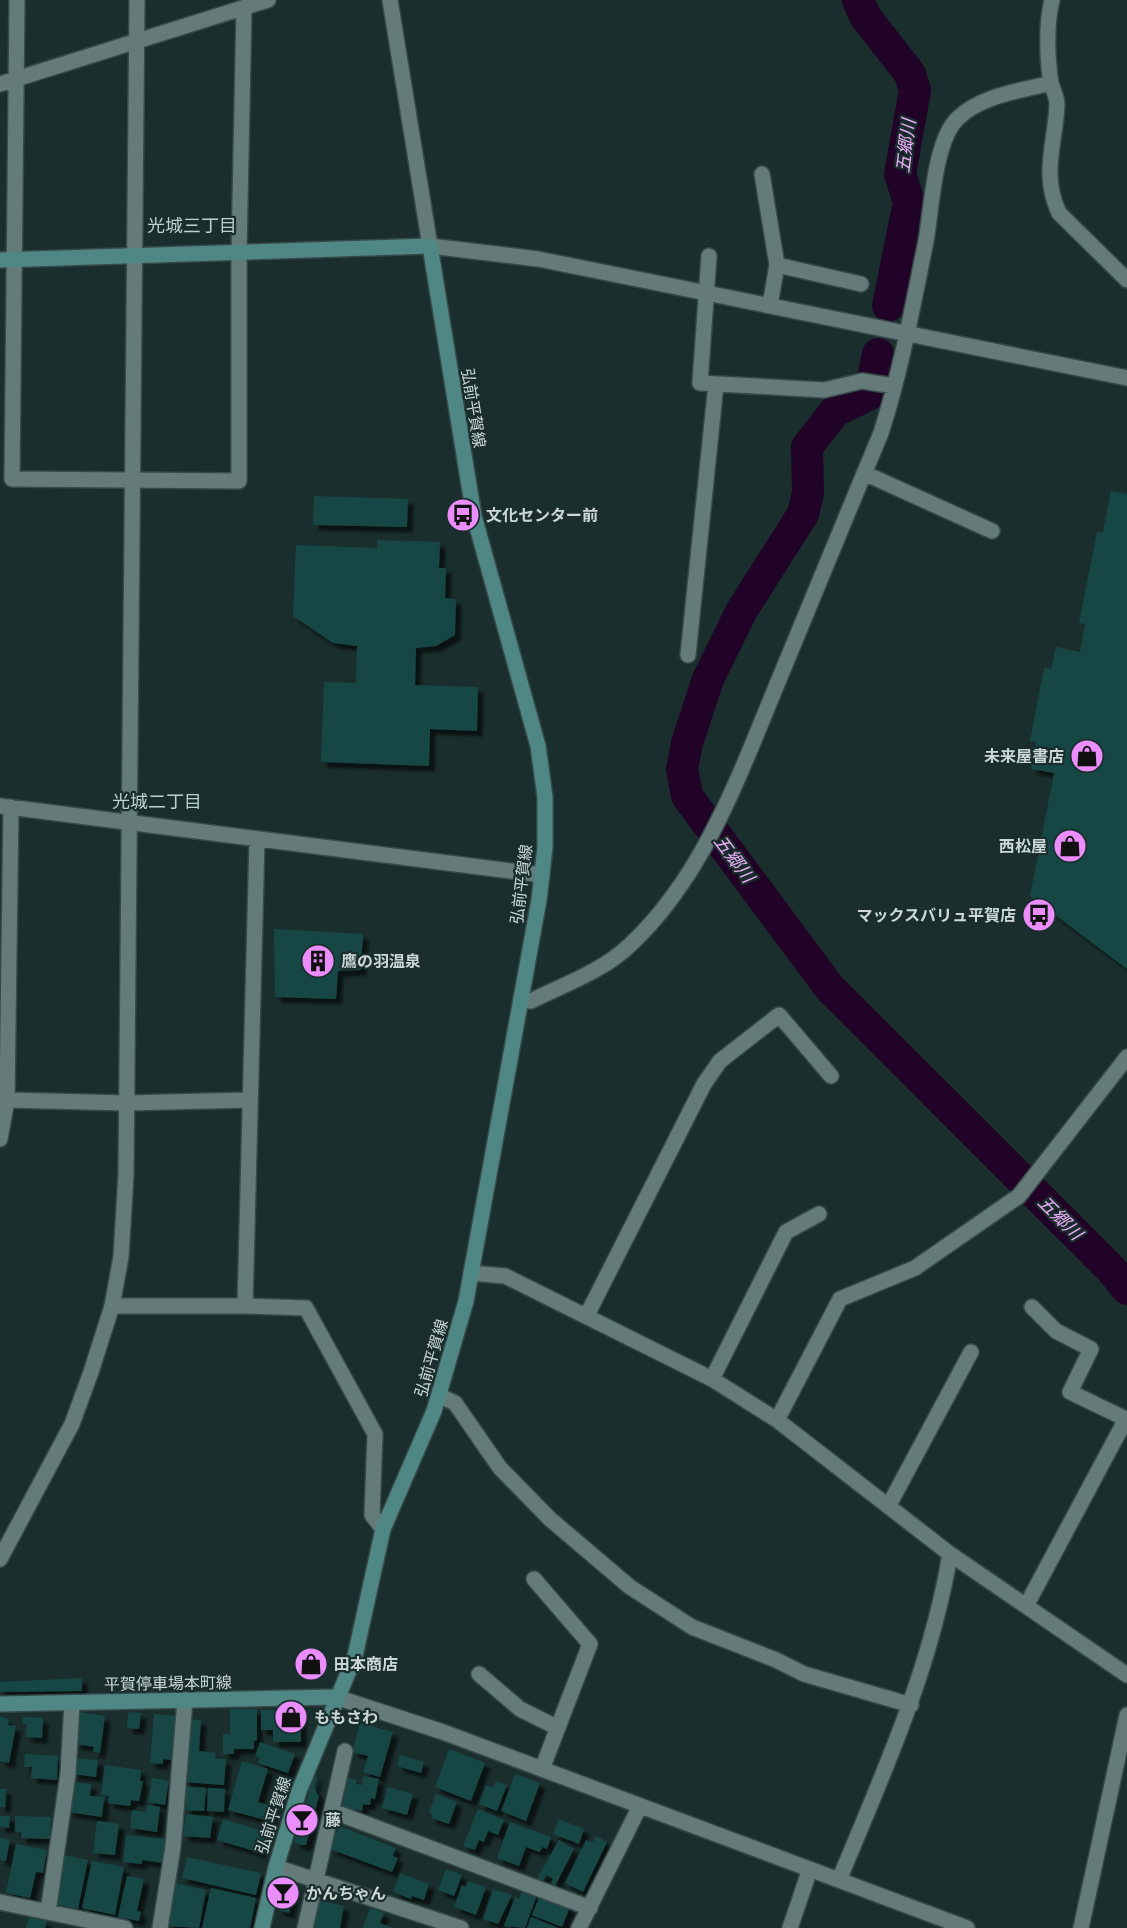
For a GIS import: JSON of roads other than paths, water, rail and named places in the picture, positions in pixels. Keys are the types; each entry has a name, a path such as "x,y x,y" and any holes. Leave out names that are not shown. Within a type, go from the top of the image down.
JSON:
{"main road":[{"path":"7,260 430,246"},
{"name":"弘前平賀線","path":"262,1928 276,1867 299,1791 336,1697 355,1656 382,1529 440,1396 466,1301 542,874 546,820 543,775 532,722 474,516 430,246"},
{"name":"平賀停車場本町線","path":"0,1704 336,1697"}],"street":[{"path":"17,0 16,79 7,260 12,479 239,481 239,252 244,8"},
{"path":"2,1549 72,1424 112,1306 122,1257 127,1103 137,0"},
{"path":"0,84 268,0"},
{"path":"390,0 430,246 538,259 1127,378"},
{"path":"1052,0 1049,41 1051,83 1057,103 1048,177 1053,200 1059,213 1127,280"},
{"path":"521,1000 531,1000 606,964 630,945 655,917 710,838 881,433 888,385 906,333 942,147 948,131 958,118 988,99 1051,83"},
{"path":"762,174 777,265 770,305"},
{"path":"709,256 700,383 824,390 862,381 888,385"},
{"path":"777,265 861,284"},
{"path":"688,655 716,384"},
{"path":"864,473 992,531"},
{"path":"0,1139 6,1100 6,807 542,874"},
{"path":"245,1305 248,1100 257,839"},
{"path":"587,1315 704,1084 720,1061 778,1015 831,1076"},
{"path":"777,1420 840,1299 915,1268 1019,1196 1127,1057"},
{"path":"6,1100 127,1103 248,1100"},
{"path":"712,1379 786,1232 819,1214"},
{"path":"471,1273 505,1276 712,1379 777,1420 950,1554 1127,1675"},
{"path":"112,1306 245,1305 306,1308 375,1434 372,1515 382,1529"},
{"path":"1026,1606 1126,1419 1070,1392 1091,1349 1056,1331 1032,1307"},
{"path":"889,1505 971,1352"},
{"path":"440,1396 455,1402 500,1468 550,1519 630,1587 692,1627 777,1660 804,1674 911,1705"},
{"path":"839,1880 911,1705 942,1606 950,1554"},
{"path":"534,1579 590,1644 542,1769"},
{"path":"479,1674 520,1709 558,1728"},
{"path":"336,1697 443,1732 967,1928"},
{"path":"160,1928 173,1847 185,1700"},
{"path":"48,1912 68,1774 72,1703"},
{"path":"1081,1928 1127,1715"},
{"path":"305,1928 345,1751"},
{"path":"579,1928 640,1806"},
{"path":"332,1811 590,1908"},
{"path":"276,1867 316,1878 461,1928"},
{"path":"790,1928 810,1869"},
{"path":"0,1902 125,1928"}],"waterway":[{"name":"五郷川","path":"858,0 865,16 910,74 915,90 900,174 909,202 888,306"},
{"name":"五郷川","path":"878,354 870,394 835,411 807,447 808,493 803,514 742,610 708,679 687,743 682,769 687,796 829,987 1110,1268 1127,1289"}],"place":[{"name":"文化センター前","path":"463,515"},
{"name":"未来屋書店","path":"1087,756"},
{"name":"西松屋","path":"1070,846"},
{"name":"マックスバリュ平賀店","path":"1039,915"},
{"name":"鷹の羽温泉","path":"318,961"},
{"name":"田本商店","path":"311,1664"},
{"name":"ももさわ","path":"291,1717"},
{"name":"藤","path":"302,1820"},
{"name":"かんちゃん","path":"283,1893"}],"district":[{"name":"光城三丁目","path":"192,226"},
{"name":"光城二丁目","path":"157,802"}]}
